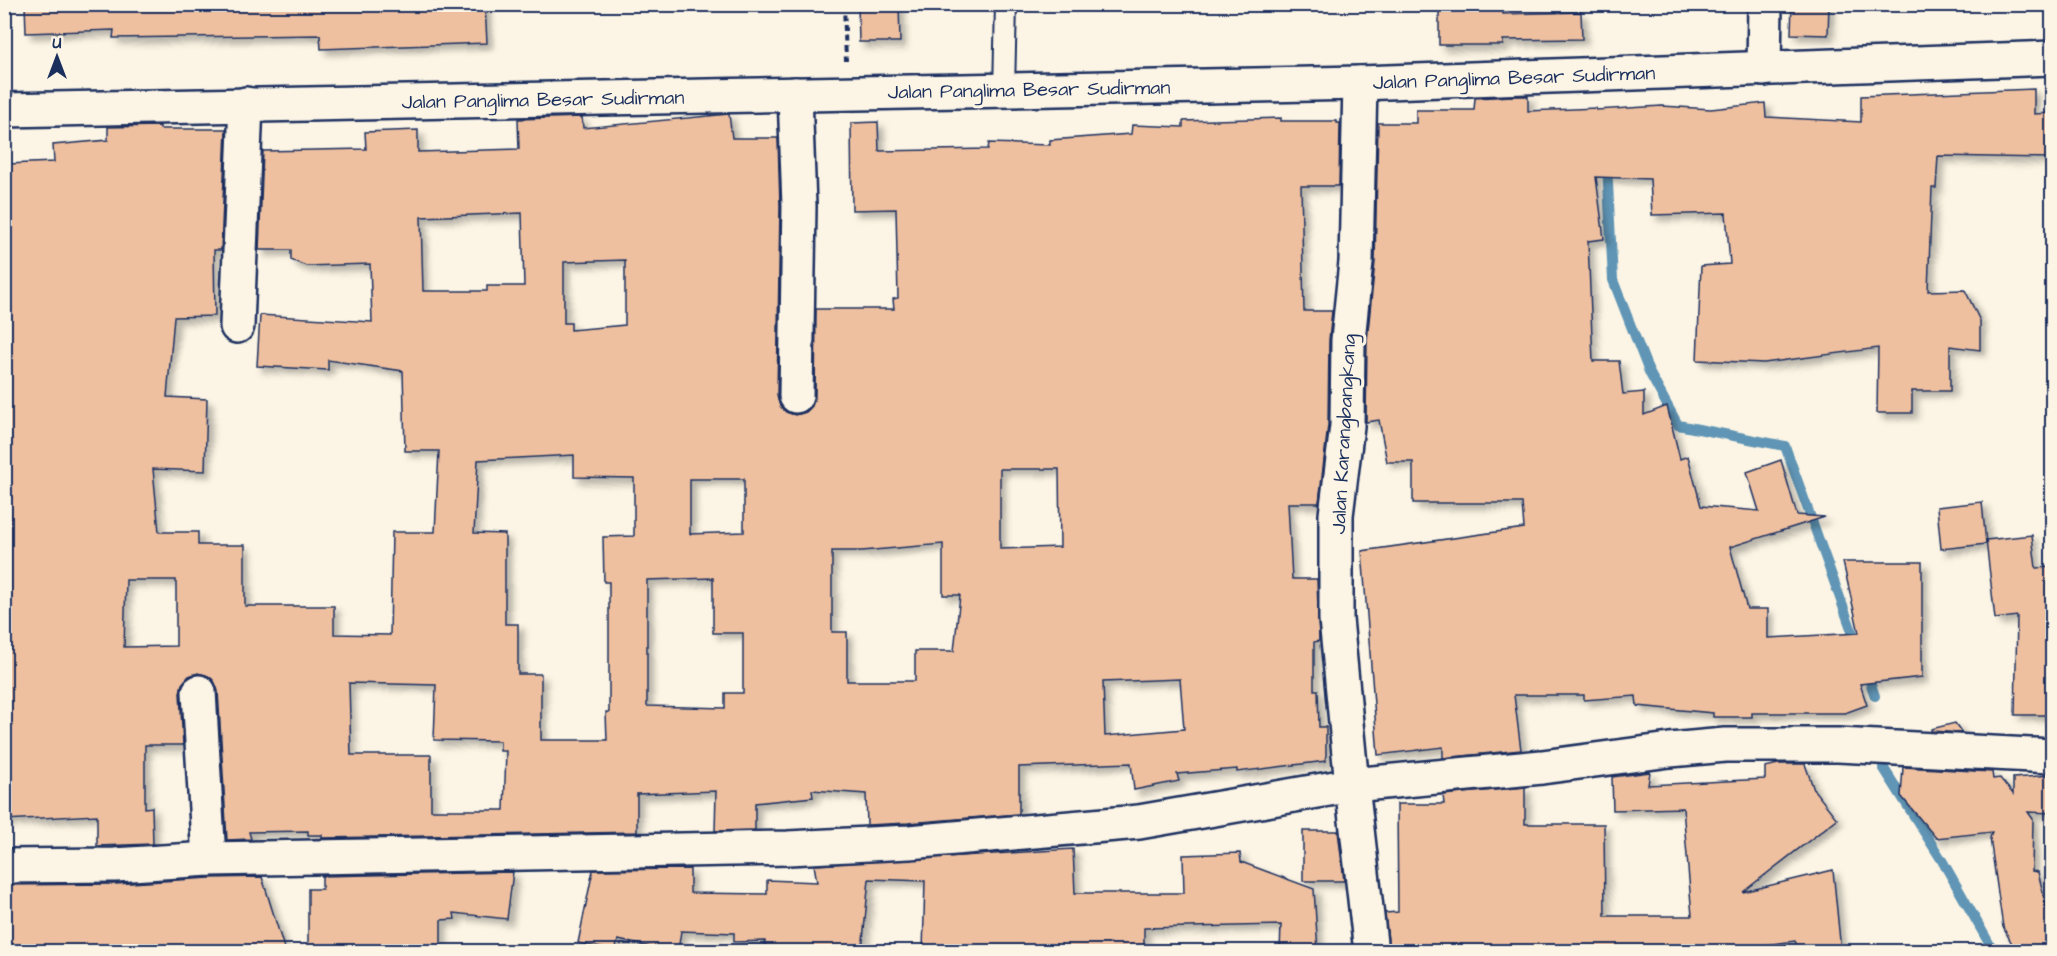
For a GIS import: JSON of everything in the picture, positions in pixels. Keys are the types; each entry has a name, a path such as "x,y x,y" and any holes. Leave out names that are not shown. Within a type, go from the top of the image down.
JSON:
{"main road":[{"path":"1764,69 1765,4"},
{"name":"Jalan Panglima Besar Sudirman","path":"4,110 1360,83 2052,58"},
{"name":"Jalan Karangbangkang","path":"1360,83 1356,262 1348,340 1347,426 1336,515 1336,619 1371,951"},
{"path":"795,94 799,206 796,396"},
{"path":"237,326 246,104"},
{"path":"199,692 209,859"},
{"path":"4,866 115,865 209,859 788,848 909,842 1139,822 1352,785 1542,767 1725,745 1838,745 2052,756"}],"lane":[{"path":"1004,90 1006,4"}],"path":[{"path":"844,4 847,93"}],"building":[{"path":"25,4 485,4 487,43 321,49 320,35 113,38 114,30 26,33"},
{"path":"858,4 899,4 900,42 859,42"},
{"path":"1439,4 1503,4 1503,14 1581,12 1582,39 1503,40 1503,45 1439,45"},
{"path":"1792,4 1829,4 1828,35 1791,34"},
{"path":"2034,89 2034,114 2052,113 2052,158 1938,156 1936,188 1932,188 1928,291 1965,290 1980,321 1980,350 1950,346 1950,391 1912,391 1912,413 1877,413 1878,348 1764,363 1697,360 1701,266 1730,264 1726,213 1652,215 1650,179 1596,177 1604,239 1588,241 1593,361 1619,361 1623,394 1644,392 1644,415 1667,406 1680,459 1688,456 1701,506 1759,511 1747,472 1781,460 1797,515 1825,517 1730,547 1747,609 1768,609 1768,638 1859,633 1843,562 1922,562 1922,677 1860,684 1867,705 1845,713 1752,713 1752,717 1713,717 1713,713 1637,706 1636,696 1584,700 1584,695 1514,695 1521,750 1443,758 1443,747 1378,755 1362,551 1524,528 1522,503 1413,503 1413,462 1387,462 1379,420 1366,422 1367,341 1375,262 1378,123 1416,123 1416,110 1474,110 1475,98 1511,96 1528,96 1528,111 1662,106 1711,109 1765,103 1766,117 1861,122 1861,96"},
{"path":"729,114 732,138 778,138 780,206 777,396 780,406 786,412 795,415 806,412 812,406 815,397 816,309 894,309 893,299 898,298 896,209 852,210 851,123 878,122 879,151 988,149 989,143 1050,145 1050,140 1131,134 1132,125 1183,127 1183,121 1281,118 1281,121 1337,121 1340,123 1339,186 1301,186 1304,311 1332,311 1329,340 1328,425 1319,503 1288,503 1292,579 1317,579 1319,641 1314,642 1314,690 1318,690 1319,727 1326,727 1326,761 1237,772 1237,769 1177,774 1179,781 1134,790 1131,763 1019,767 1019,814 908,823 867,825 866,794 812,790 813,797 755,803 755,830 715,831 716,791 637,794 637,832 322,838 322,835 308,835 308,831 249,832 251,839 227,840 218,691 214,681 198,673 189,676 182,684 180,693 183,745 145,745 145,808 152,807 153,844 97,846 97,815 4,820 4,592 10,592 10,512 4,512 7,164 54,162 53,145 108,140 108,127 160,126 160,129 226,129 221,250 214,250 215,316 174,317 167,397 207,399 205,471 153,469 159,532 198,532 198,545 245,545 245,606 334,606 334,634 390,635 392,532 435,532 439,451 405,451 403,371 328,360 328,370 257,366 260,315 372,322 370,264 306,266 291,260 291,250 259,250 263,151 366,149 365,132 418,130 418,152 519,149 518,119 582,117 583,128","holes":["522,213 524,286 487,286 487,291 423,291 421,217","625,260 625,325 571,330 571,323 564,323 564,262","574,455 574,477 634,478 634,536 603,537 604,582 609,582 607,740 541,740 541,674 518,674 518,624 505,624 505,534 474,533 478,460","1000,469 1059,469 1060,547 1000,549","690,479 744,479 744,532 690,534","943,544 943,595 960,595 954,651 915,651 915,681 847,681 847,632 832,632 832,551 862,551","713,578 713,633 743,633 743,693 725,693 725,708 647,706 647,580","126,580 176,580 176,646 124,647","1180,679 1184,729 1105,736 1103,682","349,683 436,685 434,740 500,741 500,751 506,751 504,810 431,810 431,755 351,755"]},
{"path":"1982,502 1986,544 1941,549 1937,507"},
{"path":"2032,535 2036,568 2052,567 2052,715 2015,715 2017,616 1995,619 1986,540"},
{"path":"1955,723 1962,733 1931,731 1931,729"},
{"path":"1778,764 1805,764 1814,790 1837,819 1743,892 1833,870 1841,951 1800,951 1795,941 1717,951 1611,951 1611,948 1544,948 1544,951 1472,951 1472,949 1389,951 1385,913 1398,912 1397,804 1444,804 1443,795 1525,787 1525,824 1604,824 1605,916 1692,916 1683,808 1613,810 1612,777 1650,772 1648,785 1765,779 1765,767"},
{"path":"1903,767 1992,772 1993,779 2000,778 2013,794 2013,778 2052,775 2052,813 2028,812 2033,819 2032,871 2038,872 2052,930 2052,951 2016,951 2003,927 1990,838 1992,832 1936,838 1901,796"},
{"path":"1303,831 1338,831 1344,881 1303,881"},
{"path":"1073,849 1075,893 1184,893 1183,855 1240,853 1241,862 1314,889 1318,951 1280,951 1281,925 1144,928 1144,951 923,951 925,881 869,879 862,951 765,951 765,941 734,942 734,933 681,931 678,951 618,940 615,951 578,943 593,870 690,869 690,893 767,894 767,880 817,882 814,865"},
{"path":"513,872 507,919 454,913 455,919 441,920 441,951 308,951 308,889 322,889 322,876"},
{"path":"262,877 285,951 4,951 4,885 115,884"}],"waterway":[{"path":"1607,164 1613,280 1649,372 1678,425 1785,446 1857,645"},
{"path":"1866,671 1875,696"},
{"path":"1883,767 1943,862 1994,952"}]}
